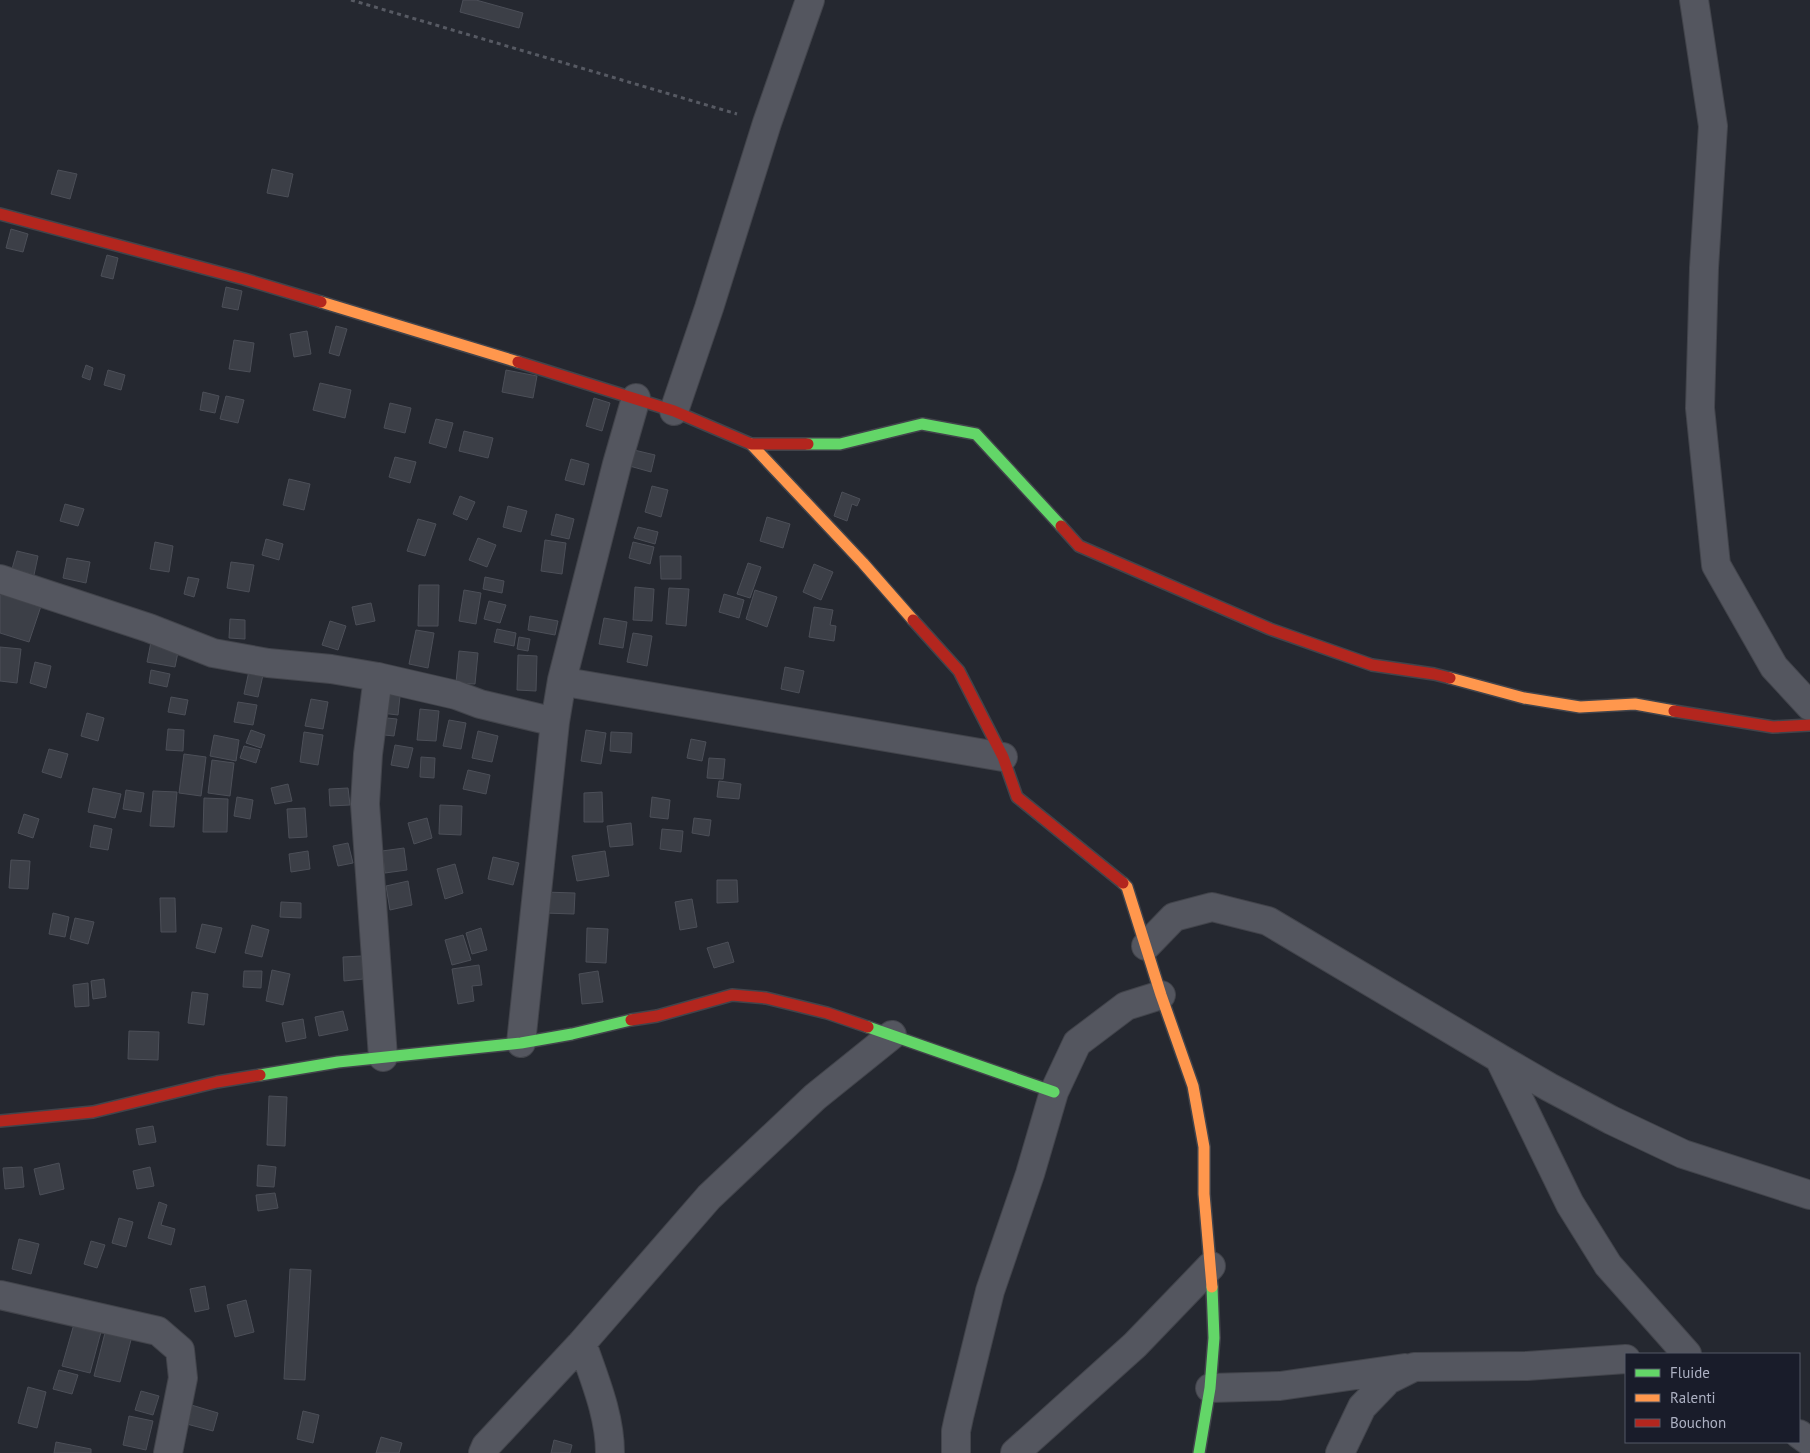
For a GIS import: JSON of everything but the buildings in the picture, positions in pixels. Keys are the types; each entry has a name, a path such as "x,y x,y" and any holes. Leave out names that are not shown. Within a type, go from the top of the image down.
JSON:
{"street":[{"path":"674,411 709,308 766,123 810,0"},
{"path":"1694,0 1713,126 1704,268 1700,408 1716,565 1774,667 1810,706"},
{"path":"0,214 244,278 636,398 674,411 751,444 840,444 922,424 976,434 1079,546 1270,629 1372,665 1434,674 1533,700 1580,707 1635,704 1773,727 1810,725"},
{"path":"521,1043 555,722 562,680 636,398"},
{"path":"751,444 864,563 959,671 1003,756 1017,797 1127,886 1160,995 1193,1086 1204,1147 1204,1194 1211,1266 1214,1338 1210,1388 1199,1453"},
{"path":"0,579 149,628 213,654 378,677 456,695 480,704 555,722"},
{"path":"378,677 368,754 364,804 383,1057"},
{"path":"562,680 576,684 1003,756"},
{"path":"1146,946 1174,917 1212,907 1268,921 1500,1058 1593,1110 1683,1154 1810,1195"},
{"path":"0,1121 93,1112 216,1082 338,1062 521,1043 572,1034 618,1022 656,1016 732,995 766,998 827,1013 1054,1092"},
{"path":"956,1453 956,1431 990,1291 1030,1174 1054,1092 1077,1042 1126,1006 1160,995"},
{"path":"483,1453 486,1446 582,1343 709,1197 815,1097 892,1035"},
{"path":"1500,1058 1570,1204 1608,1266 1685,1353"},
{"path":"1015,1453 1135,1345 1211,1266"},
{"path":"0,1295 158,1331 180,1350 183,1378 168,1453"},
{"path":"582,1343 602,1399 610,1453"},
{"path":"1210,1388 1280,1386 1414,1367 1526,1366 1625,1359"},
{"path":"1340,1453 1362,1407 1388,1380 1414,1367"}],"path":[{"path":"351,0 766,123"}],"traffic: fast":[{"path":"808,444 840,444 922,424 976,434 1061,526"},
{"path":"260,1075 338,1062 521,1043 572,1034 631,1020"},
{"path":"868,1027 1054,1092"},
{"path":"1199,1453 1210,1388 1214,1338 1212,1287"}],"traffic: slow":[{"path":"321,302 518,362"},
{"path":"751,444 863,563 913,620"},
{"path":"1450,678 1524,698 1580,707 1635,704 1674,711"},
{"path":"1123,883 1127,887 1161,995 1193,1086 1204,1147 1204,1194 1212,1287"}],"traffic: jam":[{"path":"0,214 244,279 321,302"},
{"path":"518,362 674,411 751,444 808,444"},
{"path":"1061,526 1079,546 1270,629 1372,665 1450,678"},
{"path":"913,620 959,671 1003,757 1017,797 1123,883"},
{"path":"1674,711 1773,727 1810,725"},
{"path":"631,1020 657,1016 732,995 766,998 827,1013 868,1027"},
{"path":"0,1121 93,1112 217,1082 260,1075"}]}
